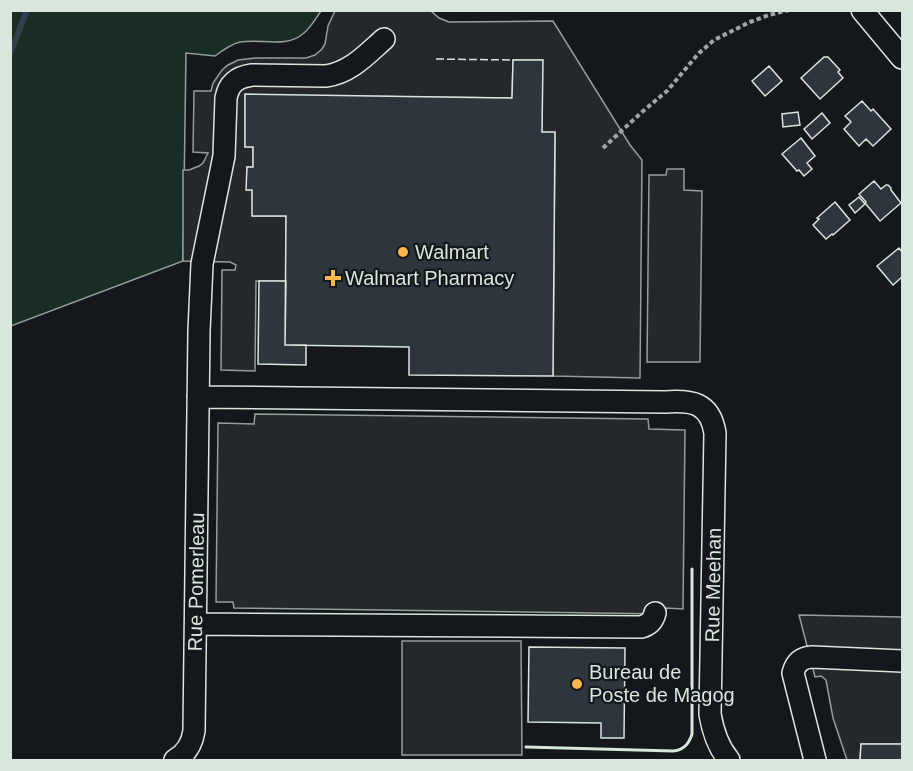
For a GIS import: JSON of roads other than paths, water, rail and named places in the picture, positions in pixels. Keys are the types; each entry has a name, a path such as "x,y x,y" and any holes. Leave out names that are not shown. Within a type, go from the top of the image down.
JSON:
{"street":[{"path":"862,10 903,58"},
{"name":"Rue Pomerleau","path":"175,760 186,751 194,735 202,264 224,156 225,98 234,81 242,76 335,75 351,67 384,39"},
{"name":"Rue Meehan","path":"198,397 685,401 704,409 712,420 715,433 710,714 719,746 729,760"},
{"path":"196,624 641,627 649,624 655,613"},
{"path":"815,760 794,673 799,661 812,657 903,661"}],"waterway":[{"path":"10,54 27,10"}],"place":[{"name":"Walmart","path":"403,252"},
{"name":"Walmart Pharmacy","path":"333,278"},
{"name":"Bureau de Poste de Magog","path":"577,684"}]}
